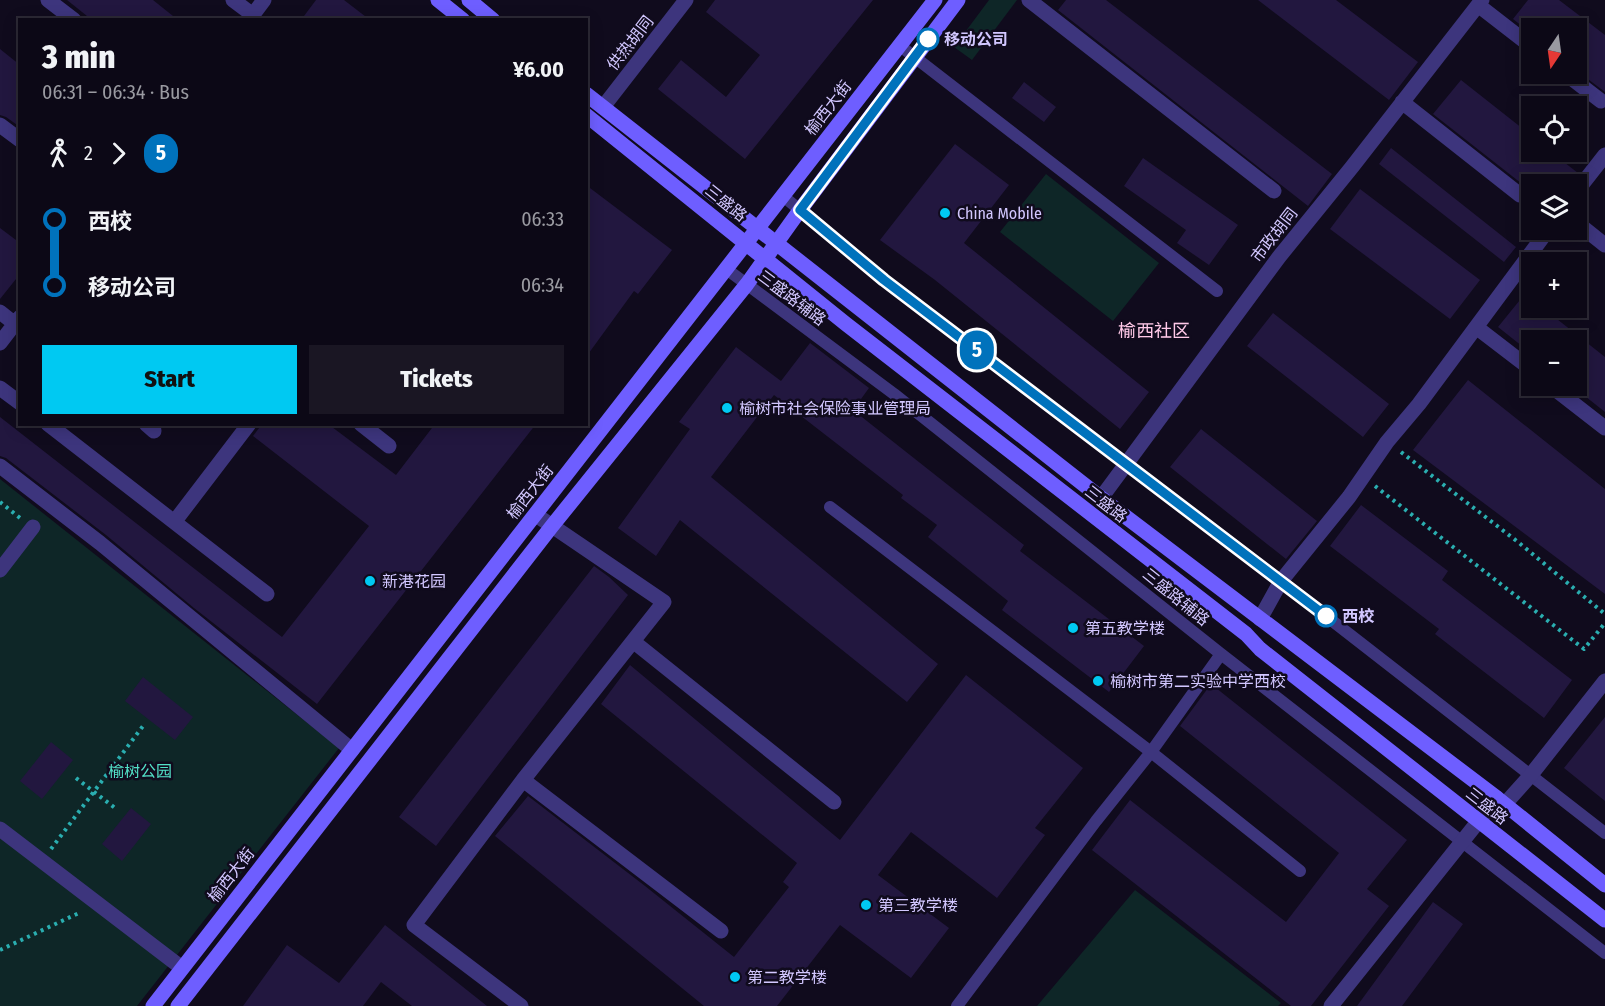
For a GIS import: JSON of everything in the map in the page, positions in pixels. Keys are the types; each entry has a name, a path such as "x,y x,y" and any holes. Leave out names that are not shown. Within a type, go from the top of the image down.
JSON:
{"main road":[{"path":"438,0 460,18"},
{"path":"469,0 491,18"},
{"name":"榆西大街","path":"153,1006 935,0"},
{"path":"178,1006 552,526 747,284 775,243 958,0"},
{"name":"三盛路","path":"588,96 1101,498 1500,802 1605,885"},
{"name":"三盛路","path":"588,117 1029,467 1246,634 1260,649 1605,921"}],"street":[{"path":"48,0 71,18"},
{"path":"233,0 251,17 264,0"},
{"name":"供热胡同","path":"603,107 686,0"},
{"path":"1029,0 1274,191"},
{"path":"1480,2 1521,37"},
{"name":"市政胡同","path":"1101,498 1125,462 1279,257 1480,2"},
{"path":"1579,84 1601,101"},
{"path":"1402,102 1520,195"},
{"path":"0,125 18,138"},
{"path":"1587,178 1605,155"},
{"path":"1587,231 1605,245"},
{"path":"1260,620 1281,581 1363,477 1387,442 1419,404 1541,240"},
{"path":"0,312 18,323 0,343"},
{"path":"1476,327 1521,362"},
{"path":"0,388 18,402"},
{"path":"1564,396 1605,428"},
{"path":"51,426 267,594"},
{"path":"175,521 247,426"},
{"path":"364,426 389,446"},
{"path":"0,466 100,543 352,750"},
{"path":"521,1006 414,925 523,780 664,602 536,514"},
{"path":"0,570 33,527"},
{"path":"634,642 834,802"},
{"path":"1331,1006 1478,822 1530,776 1605,681"},
{"path":"523,780 721,931"},
{"path":"0,829 182,968"}],"lane":[{"path":"899,45 1217,291"},
{"path":"783,196 884,280 1281,581 1605,833"},
{"name":"三盛路辅路","path":"725,268 894,393 1221,654 1605,953"},
{"path":"830,507 1151,752 1300,872"},
{"path":"957,1006 1096,821 1151,752 1221,654"}],"path":[{"path":"1387,442 1518,542 1605,614"},
{"path":"1363,477 1584,649 1605,623"},
{"path":"0,502 33,527"},
{"path":"41,861 143,726"},
{"path":"76,778 115,808"},
{"path":"0,950 98,904"}],"green space":[{"path":"989,0 1017,0 972,60 954,47"},
{"path":"1046,174 1159,263 1113,321 1000,232"},
{"name":"榆树公园","path":"0,479 339,748 137,1006 0,1006"},
{"path":"1135,890 1281,1003 1278,1006 1037,1006"}],"building":[{"path":"67,0 153,0 176,18 90,18"},
{"path":"316,0 344,0 367,18 302,18"},
{"path":"715,0 873,0 745,159 658,89 681,60 726,97 760,55 706,12"},
{"path":"1066,0 1106,0 1332,174 1308,206 1058,10"},
{"path":"1258,0 1336,0 1418,62 1389,100"},
{"path":"1528,0 1559,0 1583,18 1521,18 1521,25 1513,19"},
{"path":"1587,21 1605,35 1605,92 1587,78"},
{"path":"0,49 18,63 18,126 0,115"},
{"path":"1461,80 1521,127 1521,162 1564,162 1578,173 1521,174 1521,183 1433,114"},
{"path":"1024,82 1056,107 1044,122 1012,98"},
{"path":"955,144 1009,185 964,243 1149,392 1120,429 935,280 880,240"},
{"path":"1391,148 1516,247 1504,262 1379,164"},
{"path":"1143,158 1238,225 1209,265 1177,243 1186,230 1124,186"},
{"path":"588,187 672,250 638,294 634,291 588,354"},
{"path":"1360,189 1480,280 1450,319 1330,229"},
{"path":"0,228 18,242 18,276 0,299"},
{"path":"1521,299 1521,318 1556,318 1571,330 1521,330 1521,345 1498,327"},
{"path":"1273,313 1389,404 1363,437 1247,346"},
{"path":"810,343 869,388 853,410 1024,545 1020,551 1144,646 1109,692 1002,610 1008,601 928,537 937,525 901,498 903,495 774,395 711,477 938,664 907,702 680,520 656,556 618,528 690,429 679,422 736,347 781,381"},
{"path":"1587,343 1605,357 1605,412 1585,396 1587,396"},
{"path":"1468,380 1605,489 1605,594 1413,450"},
{"name":"新港花园","path":"0,417 282,637 369,526 253,436 260,426 331,426 396,475 433,426 534,426 317,704 194,608 106,535 6,458 0,456"},
{"path":"1201,429 1317,521 1286,559 1170,467"},
{"path":"1361,505 1448,571 1442,580 1572,680 1544,718 1435,634 1439,629 1330,546"},
{"path":"594,566 628,595 436,846 399,817"},
{"path":"630,665 840,840 966,675 1083,768 1035,828 1045,835 997,898 911,832 878,875 949,928 911,978 840,925 777,1006 704,1006 495,836 528,796 734,957 789,887 783,882 797,863 601,704"},
{"path":"143,677 193,717 175,740 125,701"},
{"path":"1211,684 1407,840 1367,889 1389,906 1311,1006 1291,1006 1092,850 1130,800 1286,922 1339,853 1180,726"},
{"path":"1605,717 1605,801 1564,768"},
{"path":"51,742 73,760 42,799 20,781"},
{"path":"131,808 151,824 122,861 102,844"},
{"path":"1433,902 1463,924 1402,1006 1357,1006"},
{"path":"385,925 487,1006 412,1006 381,982 363,1006 243,1006 287,945 339,983"}],"bus line":[{"name":"5","path":"928,39 800,210 884,280 1326,616"}],"place":[{"name":"移动公司","path":"928,39"},
{"name":"China Mobile","path":"945,213"},
{"name":"榆树市社会保险事业管理局","path":"727,408"},
{"name":"新港花园","path":"370,581"},
{"name":"西校","path":"1326,616"},
{"name":"第五教学楼","path":"1073,628"},
{"name":"榆树市第二实验中学西校","path":"1098,681"},
{"name":"第三教学楼","path":"866,905"},
{"name":"第二教学楼","path":"735,977"}],"district":[{"name":"榆西社区","path":"1154,331"}]}
